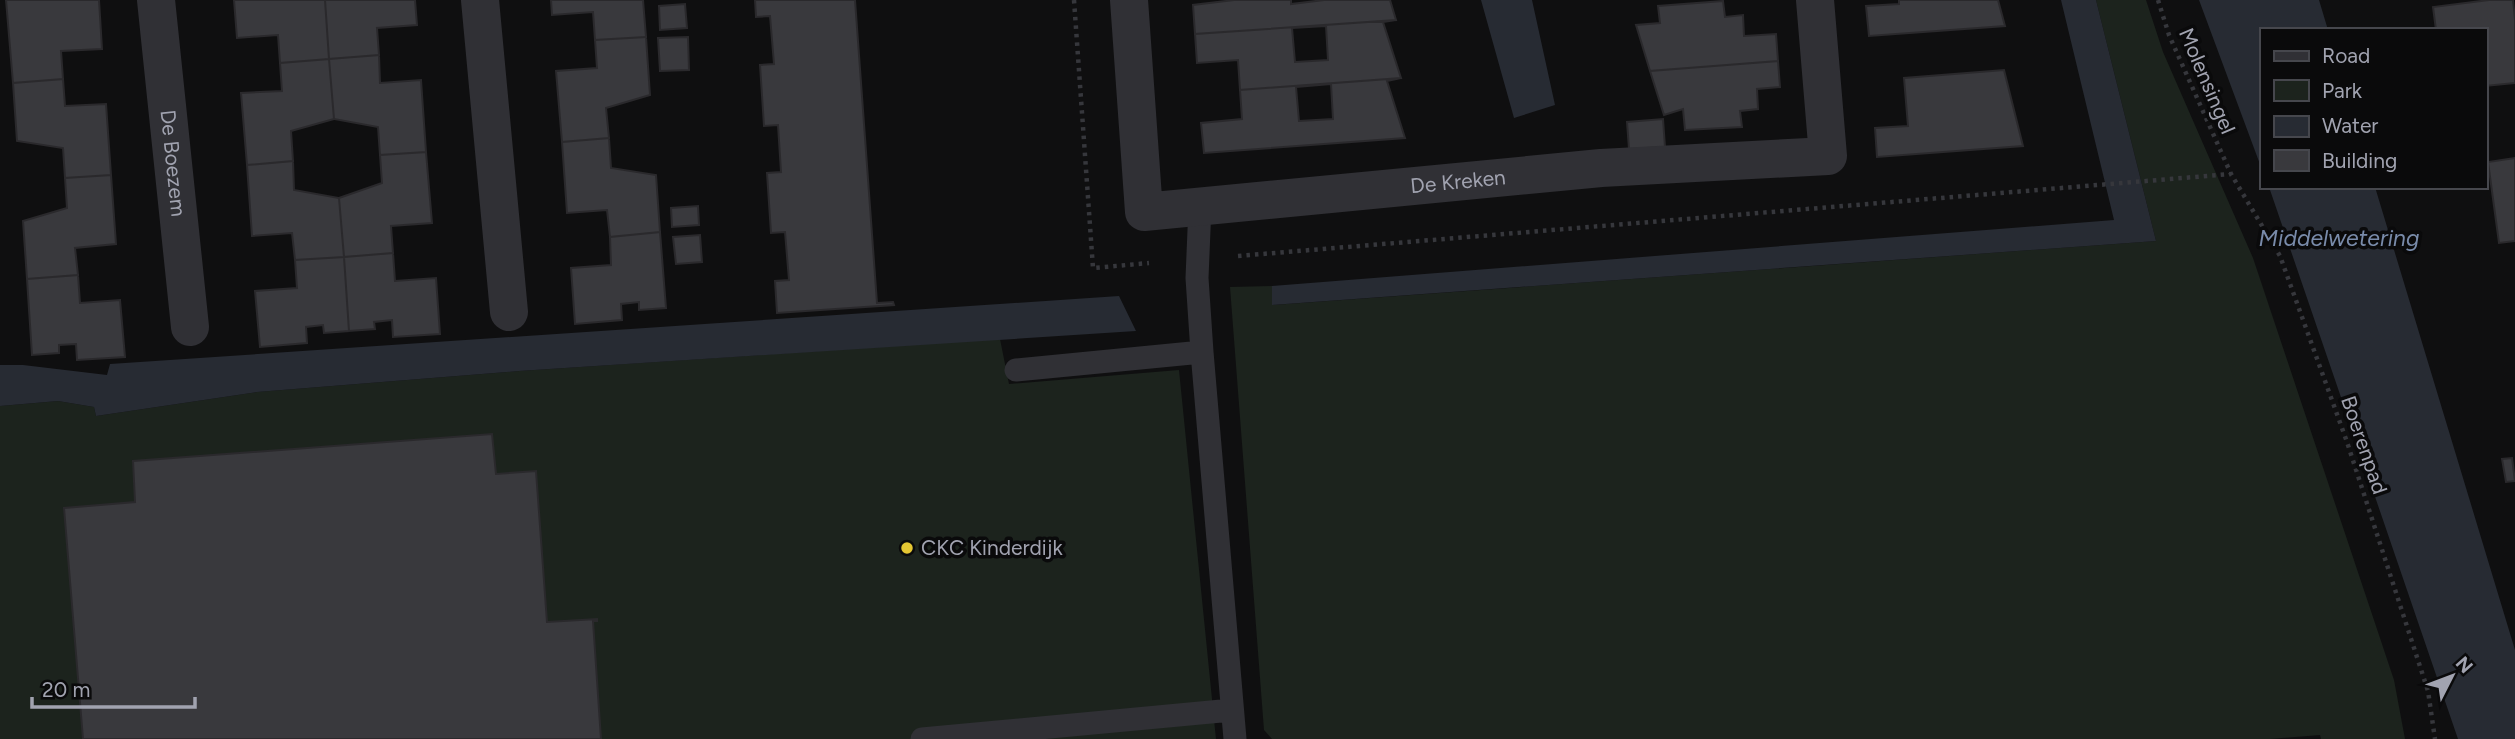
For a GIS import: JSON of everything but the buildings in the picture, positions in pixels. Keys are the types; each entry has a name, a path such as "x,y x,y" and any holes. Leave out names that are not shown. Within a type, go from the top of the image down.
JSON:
{"street":[{"name":"De Boezem","path":"156,0 190,327"},
{"path":"481,0 509,312"},
{"name":"De Kreken","path":"1129,0 1144,212 1601,167 1828,156 1815,0"}],"lane":[{"path":"1200,206 1198,278 1202,352 1235,739"},
{"path":"1016,370 1202,352"},
{"path":"922,739 1232,710"}],"path":[{"name":"Molensingel","path":"2158,0 2169,35 2231,174"},
{"path":"2090,186 2231,174"},
{"name":"Boerenpad","path":"2231,174 2280,256 2347,442 2428,691 2435,739"}],"green space":[{"path":"2096,0 2146,0 2163,52 2253,258 2394,680 2405,739 2321,739 2320,735 2270,739 1272,739 1264,730 1230,287 1272,286 1273,305 2156,241"},
{"path":"1000,339 1009,384 1179,370 1216,739 0,739 0,406 58,401 94,407 96,416 257,392 519,371"}],"water":[{"path":"1481,0 1532,0 1555,105 1514,118"},
{"path":"2061,0 2096,0 2156,241 1272,305 1272,286 2114,220"},
{"name":"Middelwetering","path":"2199,0 2319,0 2327,28 2260,28 2260,164"},
{"name":"Middelwetering","path":"2270,189 2376,189 2515,650 2515,739 2458,739"},
{"path":"1119,296 1136,331 519,371 257,392 96,416 94,407 58,401 0,406 0,365 23,365 107,375 110,364"}],"place":[{"name":"CKC Kinderdijk","path":"907,548"}]}
